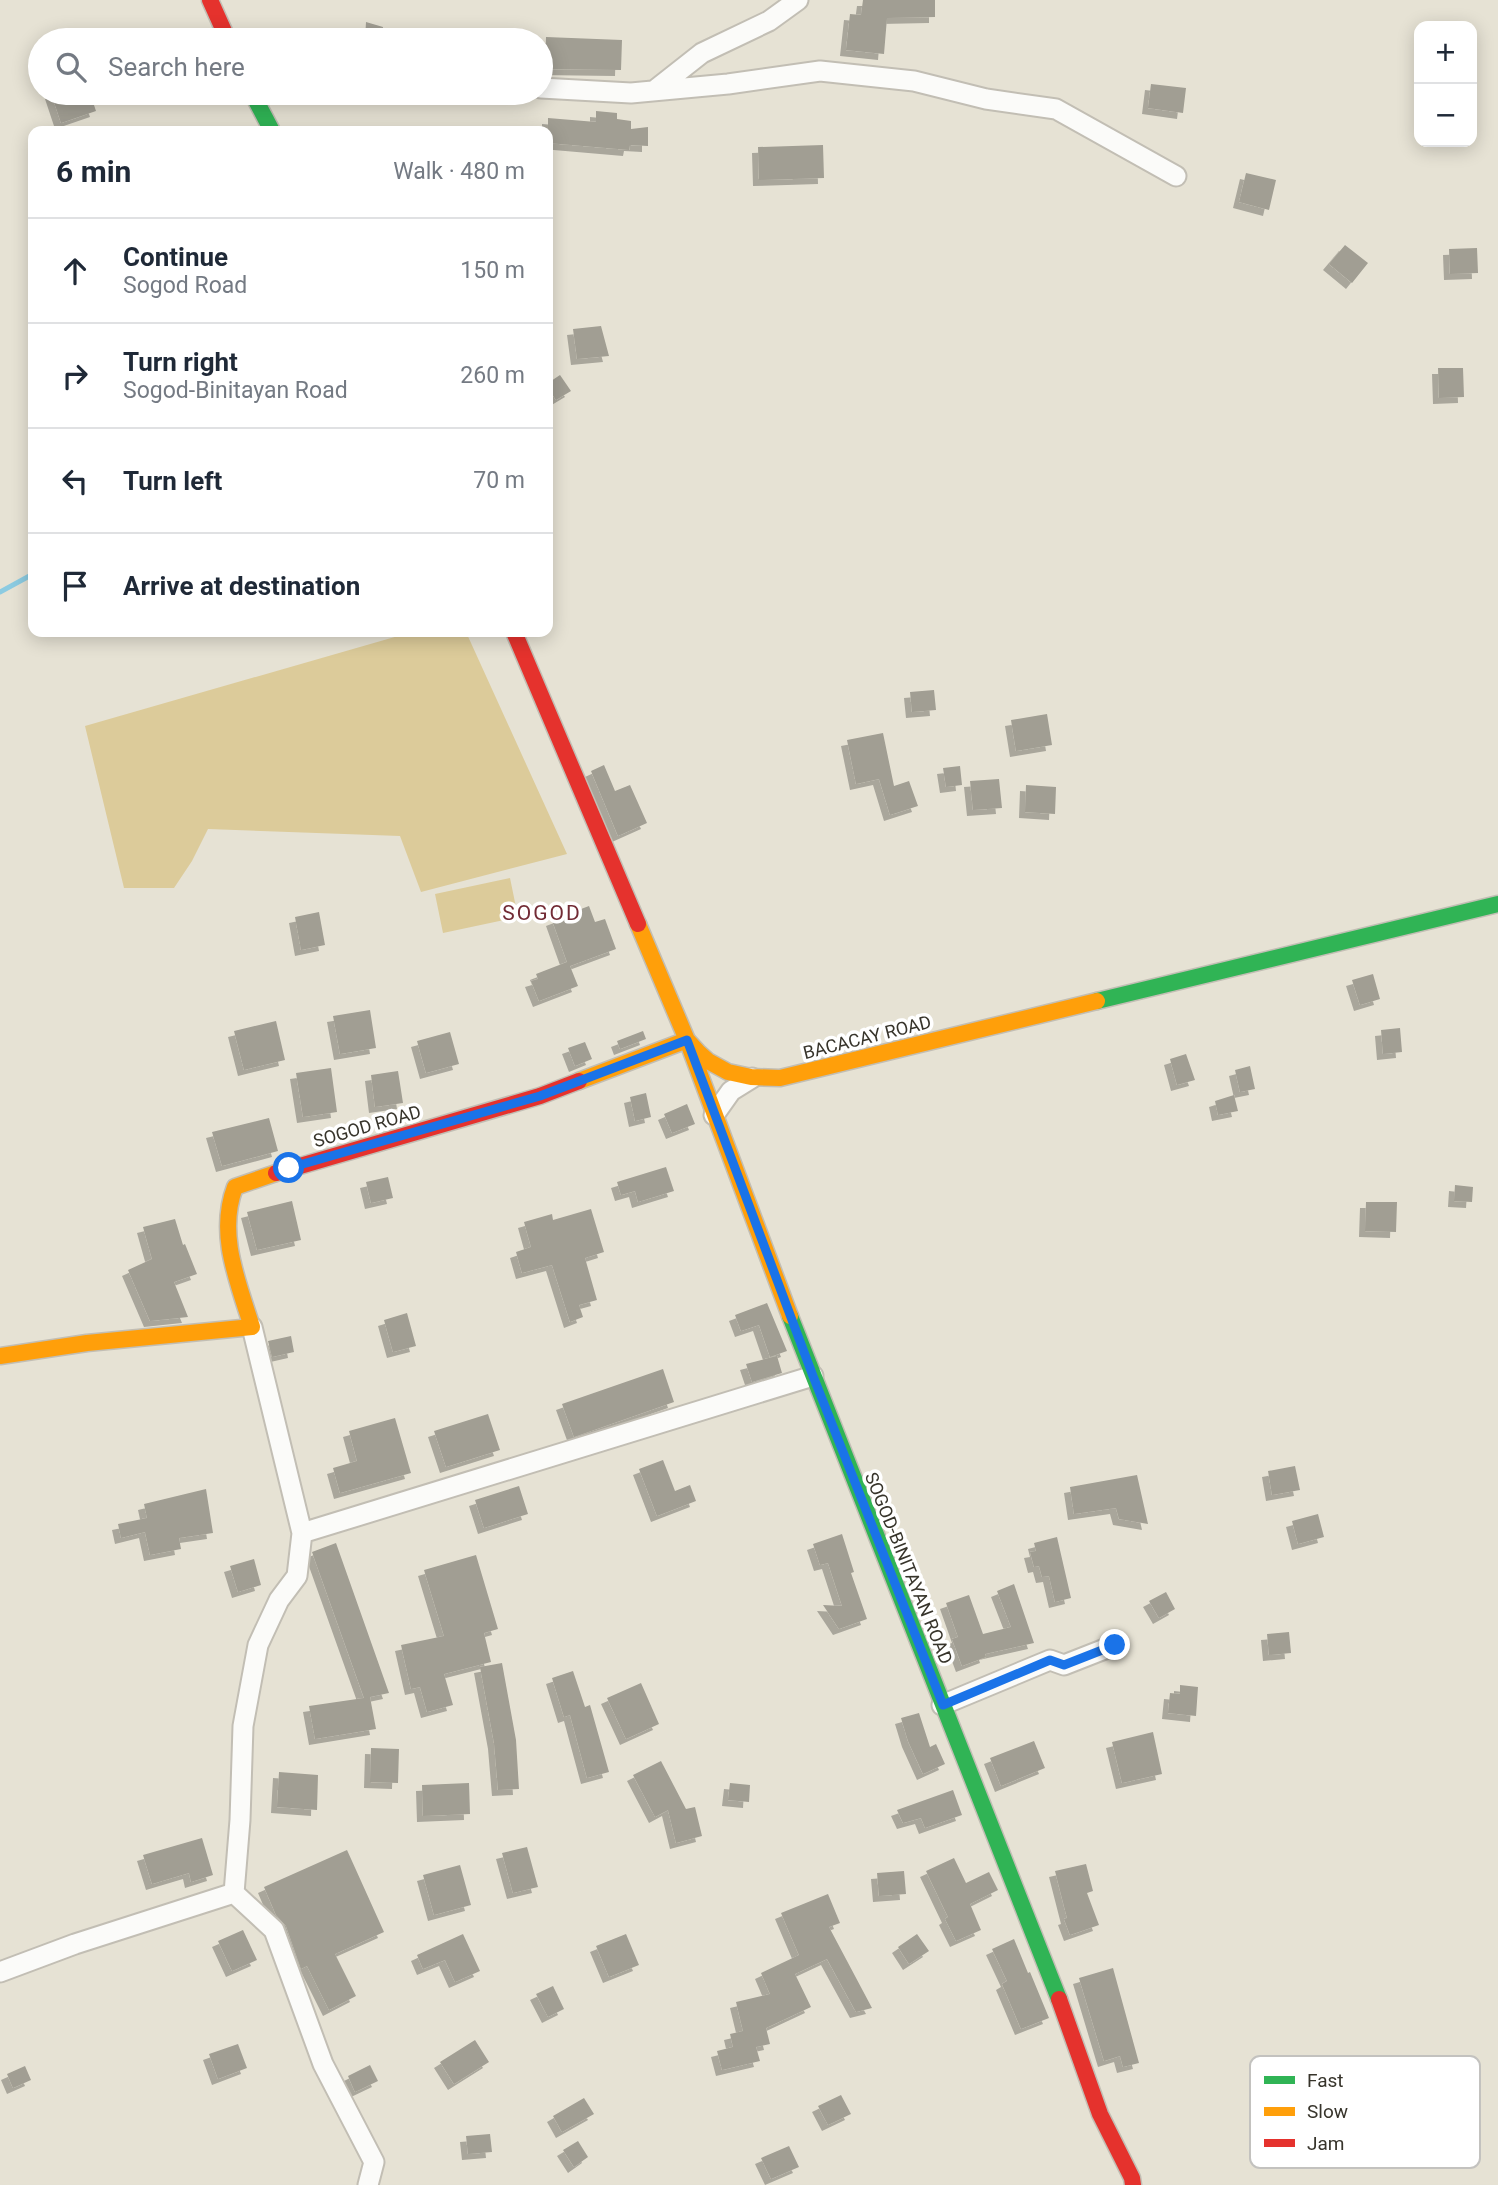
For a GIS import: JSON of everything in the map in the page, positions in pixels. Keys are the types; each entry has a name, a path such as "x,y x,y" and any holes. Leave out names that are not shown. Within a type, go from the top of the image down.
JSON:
{"street":[{"path":"209,0 222,28"},
{"path":"654,90 702,53 769,20 798,0"},
{"path":"553,89 631,93 728,84 820,71 914,81 986,99 1056,109 1176,176"},
{"path":"258,105 269,126"},
{"name":"BACACAY ROAD","path":"516,637 687,1040 712,1066 729,1074 752,1078 780,1078 1498,904"},
{"name":"SOGOD-BINITAYAN ROAD","path":"687,1040 813,1376 1065,2014 1100,2114 1133,2185"},
{"name":"SOGOD ROAD","path":"252,1327 229,1247 229,1199 235,1187 289,1168 540,1096 687,1040"},
{"path":"714,1115 731,1091 752,1078"},
{"path":"0,1356 87,1343 252,1327 302,1533 297,1577 279,1601 258,1645 243,1726 234,1893"},
{"path":"302,1533 813,1376"},
{"path":"943,1705 1050,1660 1064,1665 1115,1645"},
{"path":"0,1972 75,1944 234,1893"},
{"path":"234,1893 274,1930 323,2064 374,2162 368,2185"}],"shaded area":[{"path":"395,637 468,637 567,854 421,892 400,836 208,829 192,861 174,888 124,888 85,726"},
{"path":"510,878 518,917 443,933 435,894"}],"building":[{"path":"863,0 935,0 935,17 887,18 884,54 846,50 850,14 861,15"},
{"path":"366,22 383,27 383,28 366,28"},
{"path":"553,37 622,40 621,70 553,69"},
{"path":"1151,84 1186,88 1183,113 1148,108"},
{"path":"55,105 94,105 96,111 61,123"},
{"path":"596,111 617,113 617,119 631,121 631,129 648,127 648,146 630,145 629,150 553,143 553,126 548,126 548,118 596,122"},
{"path":"823,145 824,178 759,180 758,147"},
{"path":"1246,173 1276,180 1269,210 1239,202"},
{"path":"1345,245 1368,263 1352,283 1329,264"},
{"path":"1477,248 1478,273 1450,274 1449,249"},
{"path":"601,326 609,356 577,359 573,329"},
{"path":"1438,368 1463,368 1464,397 1439,398"},
{"path":"560,375 571,391 556,400 553,396 553,380"},
{"path":"934,690 936,710 912,712 910,692"},
{"path":"1047,714 1052,745 1016,751 1011,720"},
{"path":"883,733 894,786 909,781 918,806 890,815 879,779 856,784 847,740"},
{"path":"604,765 615,791 630,785 647,823 618,836 591,771"},
{"path":"960,766 962,785 946,787 943,768"},
{"path":"999,779 1002,808 973,810 970,781"},
{"path":"1026,785 1056,787 1055,814 1025,812"},
{"path":"589,906 595,922 605,919 616,949 570,966 578,986 539,1001 531,981 538,979 536,974 567,962 552,920"},
{"path":"319,912 325,945 301,950 295,917"},
{"path":"1373,974 1380,999 1360,1005 1352,980"},
{"path":"370,1010 376,1048 340,1054 333,1016"},
{"path":"276,1021 285,1060 244,1070 234,1031"},
{"path":"1400,1028 1402,1052 1383,1054 1381,1030"},
{"path":"643,1031 646,1039 620,1049 617,1041"},
{"path":"450,1032 459,1064 426,1073 417,1041"},
{"path":"585,1042 592,1059 575,1066 568,1048"},
{"path":"1186,1054 1195,1080 1177,1085 1170,1059"},
{"path":"1250,1066 1255,1089 1240,1092 1235,1070"},
{"path":"331,1068 337,1112 303,1117 296,1073"},
{"path":"398,1071 403,1103 375,1107 371,1075"},
{"path":"646,1093 651,1117 635,1121 630,1097"},
{"path":"1234,1095 1238,1111 1218,1115 1215,1101"},
{"path":"687,1104 695,1124 672,1133 664,1114"},
{"path":"269,1118 278,1151 222,1166 212,1132"},
{"path":"666,1167 674,1191 638,1202 635,1191 621,1195 617,1182"},
{"path":"388,1177 393,1198 371,1203 366,1182"},
{"path":"1455,1185 1473,1187 1472,1202 1454,1201"},
{"path":"292,1201 301,1240 257,1250 247,1212"},
{"path":"1366,1202 1397,1202 1396,1232 1365,1231"},
{"path":"591,1209 604,1252 585,1258 597,1300 579,1305 583,1317 570,1322 552,1265 522,1273 516,1252 531,1247 524,1222 552,1214 553,1220"},
{"path":"175,1219 183,1245 185,1244 197,1274 174,1282 188,1317 150,1321 128,1270 152,1259 143,1227"},
{"path":"767,1303 787,1351 770,1357 759,1325 741,1331 735,1315"},
{"path":"407,1313 416,1346 393,1352 384,1320"},
{"path":"291,1336 294,1352 272,1357 268,1341"},
{"path":"777,1356 782,1373 752,1382 746,1364"},
{"path":"663,1369 674,1402 574,1437 562,1404"},
{"path":"488,1414 500,1450 446,1467 434,1431"},
{"path":"395,1418 411,1473 340,1493 333,1468 357,1461 349,1431"},
{"path":"663,1460 675,1491 690,1485 696,1501 657,1516 639,1469"},
{"path":"1295,1466 1300,1490 1272,1495 1268,1471"},
{"path":"1137,1475 1148,1524 1119,1519 1116,1508 1074,1514 1070,1487"},
{"path":"519,1486 528,1514 484,1528 475,1500"},
{"path":"206,1489 213,1533 179,1538 181,1549 150,1555 145,1532 121,1538 118,1524 147,1518 144,1504"},
{"path":"1318,1514 1324,1537 1298,1544 1292,1521"},
{"path":"842,1534 854,1572 851,1573 867,1619 839,1629 823,1605 842,1606 828,1563 820,1565 813,1544"},
{"path":"1057,1537 1071,1598 1055,1602 1049,1576 1042,1577 1039,1566 1034,1567 1030,1552 1036,1551 1034,1543"},
{"path":"336,1543 389,1693 370,1697 376,1729 315,1739 309,1706 364,1698 312,1552"},
{"path":"476,1555 498,1629 484,1633 491,1662 444,1674 453,1705 427,1712 420,1687 411,1689 401,1645 444,1636 424,1570"},
{"path":"254,1559 261,1585 238,1592 230,1566"},
{"path":"1014,1584 1034,1643 985,1654 986,1657 962,1666 952,1639 958,1637 946,1603 969,1595 983,1634 1011,1627 997,1591"},
{"path":"1166,1592 1175,1609 1159,1618 1149,1601"},
{"path":"1289,1632 1291,1653 1269,1655 1267,1634"},
{"path":"502,1663 516,1740 519,1789 498,1790 494,1743 480,1667"},
{"path":"573,1671 585,1707 590,1705 609,1772 587,1778 570,1715 564,1717 552,1678"},
{"path":"641,1683 659,1724 626,1739 607,1698"},
{"path":"1180,1685 1198,1687 1196,1716 1168,1713 1170,1693 1180,1694"},
{"path":"919,1713 930,1747 936,1744 945,1764 923,1774 901,1718"},
{"path":"1153,1732 1162,1774 1122,1783 1112,1742"},
{"path":"1034,1741 1045,1768 1001,1786 990,1758"},
{"path":"371,1748 399,1749 398,1783 370,1782"},
{"path":"661,1761 686,1809 695,1807 702,1836 676,1843 668,1810 655,1817 633,1775"},
{"path":"279,1772 318,1775 317,1810 277,1807"},
{"path":"469,1783 470,1814 423,1816 422,1785"},
{"path":"730,1783 750,1785 749,1802 728,1800"},
{"path":"953,1790 962,1815 925,1828 921,1818 903,1823 897,1810"},
{"path":"202,1838 213,1875 191,1882 189,1873 152,1884 143,1855"},
{"path":"527,1847 538,1887 513,1893 502,1853"},
{"path":"347,1850 384,1932 335,1954 356,1996 329,2010 307,1966 301,1969 286,1926 276,1915 264,1887"},
{"path":"954,1858 966,1883 989,1872 998,1890 970,1904 981,1930 956,1941 945,1919 948,1917 926,1871"},
{"path":"1086,1864 1093,1891 1087,1893 1099,1925 1070,1935 1064,1919 1067,1918 1055,1871"},
{"path":"460,1865 471,1905 434,1915 423,1875"},
{"path":"904,1871 906,1894 879,1896 877,1873"},
{"path":"828,1894 840,1923 829,1927 872,2008 856,2012 827,1959 795,1974 811,2007 766,2028 770,2044 756,2047 760,2061 722,2070 717,2051 733,2047 730,2034 743,2031 736,2002 770,1994 761,1973 799,1955 781,1913"},
{"path":"243,1930 257,1960 232,1971 218,1941"},
{"path":"463,1934 480,1971 455,1982 445,1960 423,1969 417,1955"},
{"path":"626,1934 639,1965 609,1977 596,1946"},
{"path":"917,1934 929,1951 909,1964 898,1947"},
{"path":"1014,1939 1049,2018 1021,2029 1002,1984 1007,1981 992,1949"},
{"path":"1113,1968 1139,2063 1123,2067 1120,2056 1104,2061 1079,1978"},
{"path":"553,1986 564,2009 548,2017 536,1994"},
{"path":"475,2040 489,2062 454,2084 440,2062"},
{"path":"238,2044 247,2068 218,2079 209,2054"},
{"path":"370,2065 378,2081 355,2092 348,2076"},
{"path":"25,2066 31,2080 13,2088 7,2074"},
{"path":"841,2095 851,2114 828,2125 818,2106"},
{"path":"584,2098 594,2114 562,2132 553,2116"},
{"path":"490,2134 492,2152 468,2154 466,2136"},
{"path":"578,2141 588,2157 574,2167 563,2150"},
{"path":"789,2146 799,2167 771,2179 761,2158"}],"waterway":[{"path":"0,592 28,577"}],"traffic: fast":[{"path":"258,105 269,126"},
{"path":"1097,1001 1498,904"},
{"path":"790,1316 1059,1999"}],"traffic: slow":[{"path":"638,924 687,1040 708,1061 728,1072 751,1077 780,1078 1097,1001"},
{"path":"579,1081 687,1040 790,1316"},
{"path":"0,1356 87,1343 252,1327 232,1258 228,1222 230,1205 235,1187 276,1173"}],"traffic: jam":[{"path":"210,0 223,28"},
{"path":"516,637 638,924"},
{"path":"276,1173 540,1096 579,1081"},
{"path":"1059,1999 1100,2114 1133,2185"}],"district":[{"name":"SOGOD","path":"542,913"}],"route":[{"path":"289,1168 540,1096 687,1040 813,1376 943,1705 1050,1660 1064,1665 1115,1645"}]}
